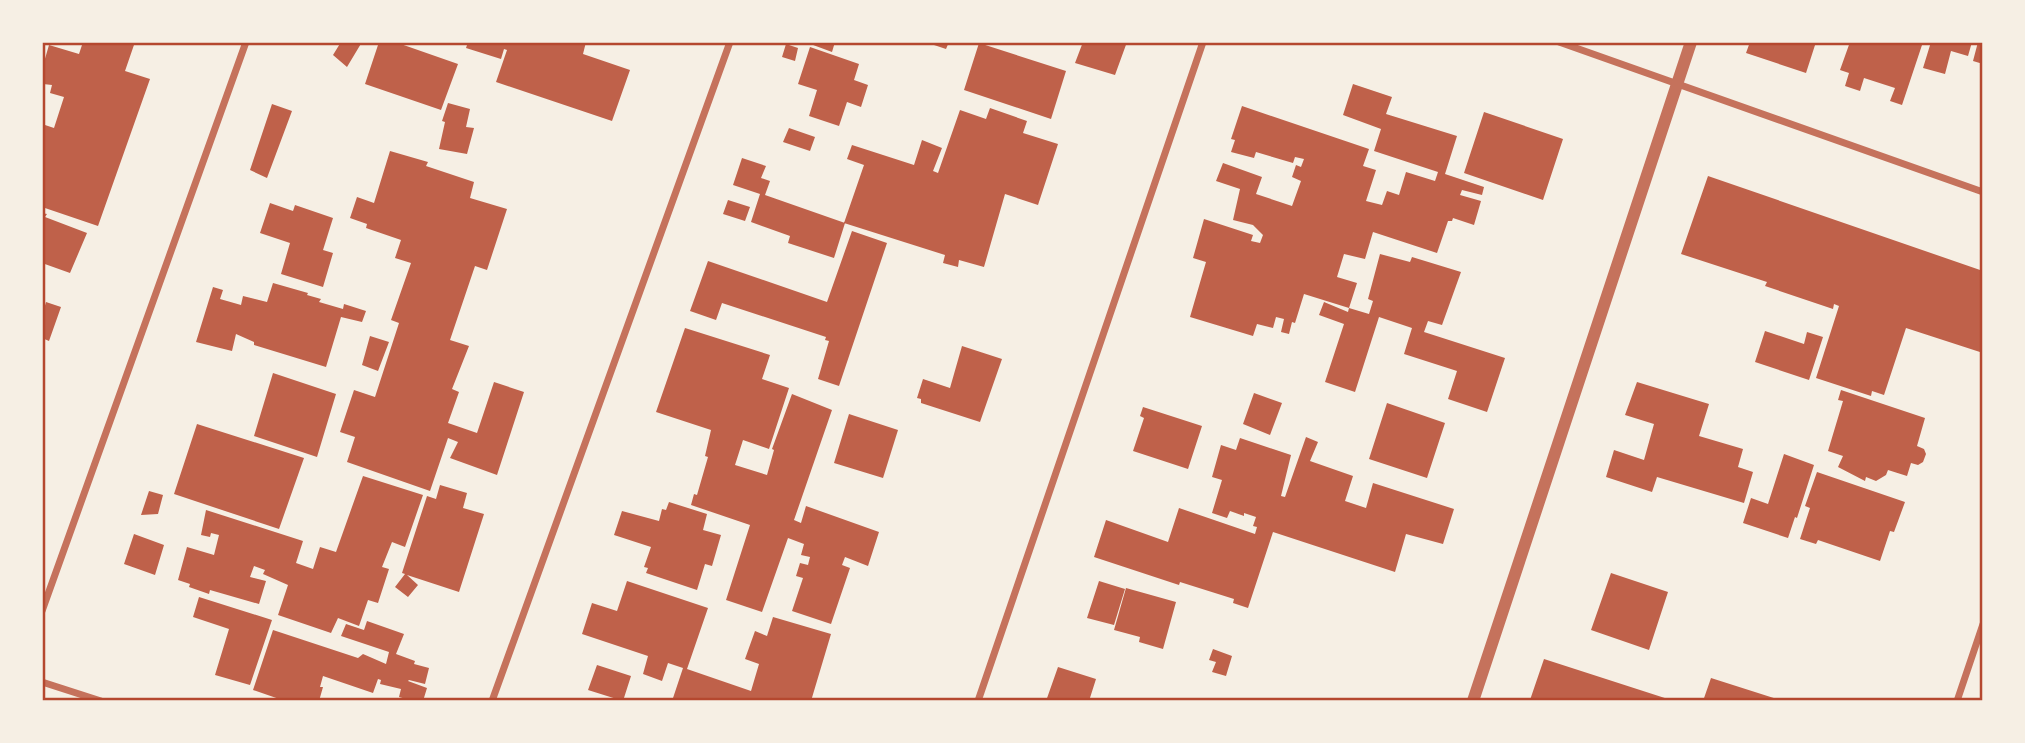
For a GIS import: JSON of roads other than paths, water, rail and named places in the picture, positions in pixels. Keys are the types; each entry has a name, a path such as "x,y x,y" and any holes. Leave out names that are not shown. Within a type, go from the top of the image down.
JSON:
{"street":[{"path":"42,611 246,42"},
{"path":"492,701 730,42"},
{"path":"978,701 1203,42"},
{"path":"1559,42 1983,192"},
{"path":"1474,701 1690,42"},
{"path":"1957,701 1983,624"},
{"path":"42,682 101,701"}]}
